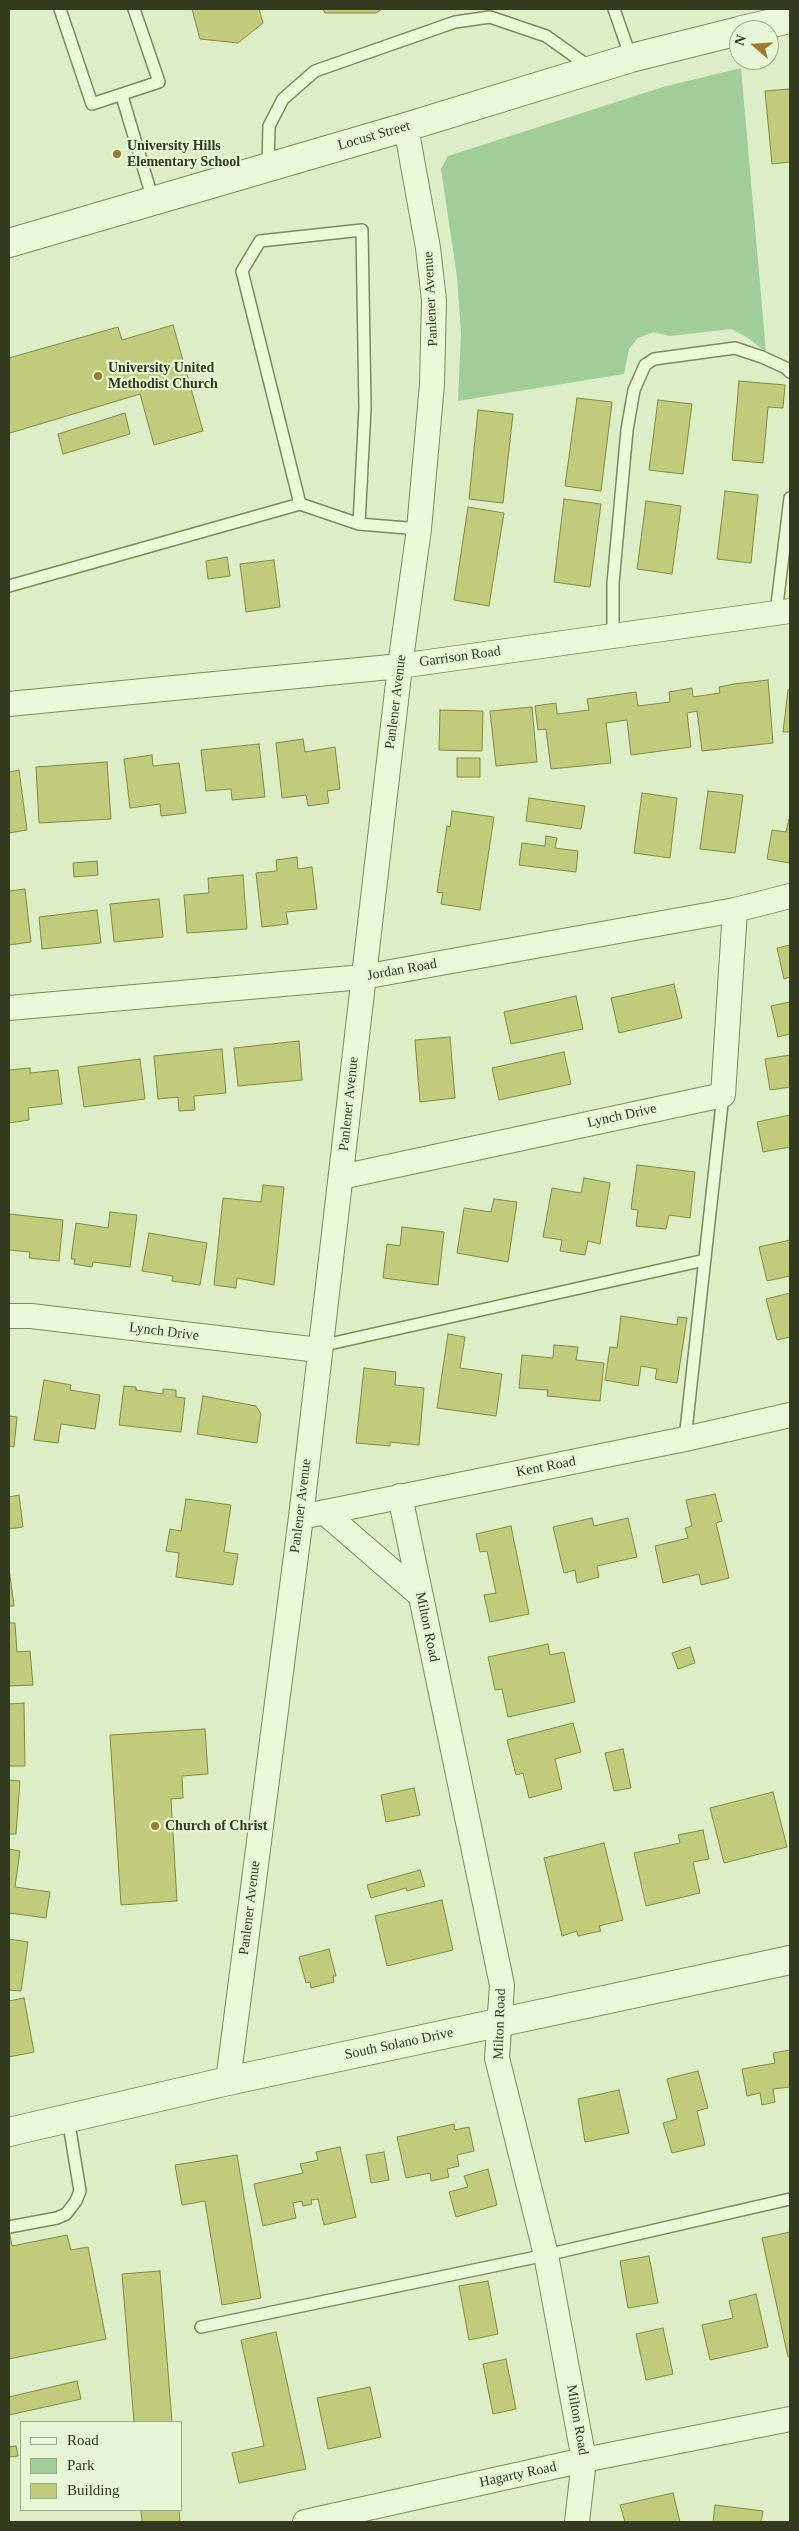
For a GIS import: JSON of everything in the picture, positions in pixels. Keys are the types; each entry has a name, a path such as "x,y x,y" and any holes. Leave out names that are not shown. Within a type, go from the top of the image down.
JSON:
{"street":[{"name":"Locust Street","path":"9,243 406,127 593,69 729,33"},
{"name":"Panlener Avenue","path":"228,2081 300,1516 400,666 419,529 432,384 434,300 428,248 406,127"},
{"name":"Garrison Road","path":"9,704 400,666 783,612"},
{"name":"Jordan Road","path":"9,1008 363,977 735,910 790,896"},
{"path":"723,1094 735,910"},
{"name":"Lynch Drive","path":"341,1177 723,1094"},
{"name":"Lynch Drive","path":"9,1316 31,1316 320,1348"},
{"name":"Kent Road","path":"300,1516 685,1439 790,1415"},
{"name":"Milton Road","path":"400,1496 502,1985 497,2058 546,2254 584,2460 577,2522"},
{"path":"324,1512 421,1596"},
{"name":"South Solano Drive","path":"9,2132 228,2081 790,1960"},
{"name":"Hagarty Road","path":"305,2522 584,2460 790,2419"}],"lane":[{"path":"60,9 92,104 122,96 159,82 134,9"},
{"path":"614,9 632,58"},
{"path":"268,168 269,126 284,99 315,70 455,22 490,18 546,36 593,69"},
{"path":"122,96 153,200"},
{"path":"300,504 242,271 260,242 362,230 365,408 359,524"},
{"path":"612,636 613,583 627,430 634,390 645,365 654,359 735,348 778,364 790,372"},
{"path":"783,612 790,498"},
{"path":"9,586 300,504 359,524 419,529"},
{"path":"685,1439 723,1094"},
{"path":"320,1348 705,1260"},
{"path":"9,2228 57,2218 66,2214 76,2201 80,2191 68,2118"},
{"path":"201,2327 546,2254 790,2199"}],"green space":[{"path":"733,70 741,70 766,352 748,338 731,329 670,336 653,332 638,338 629,349 624,374 458,401 461,334 457,277 441,169 448,156 663,87"}],"building":[{"path":"192,9 259,9 263,23 238,43 200,39"},
{"path":"323,9 382,9 376,13 325,13"},
{"path":"790,89 790,162 772,164 765,91"},
{"name":"University United Methodist Church","path":"173,325 203,431 154,445 140,394 10,433 9,435 9,358 118,327 122,340"},
{"path":"739,381 785,385 783,408 768,407 763,463 732,460"},
{"path":"577,398 612,402 601,491 565,486"},
{"path":"658,400 692,404 683,474 649,470"},
{"path":"478,410 513,414 503,503 469,499"},
{"path":"125,413 130,434 63,454 58,434"},
{"path":"725,491 758,495 751,563 717,559"},
{"path":"564,499 601,504 590,587 554,582"},
{"path":"646,501 681,506 672,574 637,569"},
{"path":"468,507 504,513 489,606 454,600"},
{"path":"227,557 230,576 208,579 206,561"},
{"path":"274,560 280,607 246,612 240,564"},
{"path":"768,680 773,743 702,751 697,711 687,713 691,747 631,755 627,720 606,723 611,763 551,769 546,729 538,730 535,706 556,703 557,714 589,710 587,699 636,692 638,706 670,702 669,692 692,688 693,697 720,693 719,687"},
{"path":"788,690 790,690 790,732 783,732"},
{"path":"532,707 537,762 496,766 490,711"},
{"path":"440,710 483,711 482,751 439,750"},
{"path":"303,739 305,752 335,747 340,789 327,791 329,803 308,806 306,795 282,798 276,743"},
{"path":"259,744 265,797 232,800 231,789 206,791 201,750"},
{"path":"152,755 153,766 179,763 186,813 161,816 160,804 130,808 124,759"},
{"path":"457,758 480,758 480,777 457,777"},
{"path":"107,762 111,819 39,823 36,767"},
{"path":"19,770 27,830 9,833 9,772"},
{"path":"708,791 743,795 735,853 700,849"},
{"path":"642,793 677,798 670,858 634,853"},
{"path":"529,798 585,806 581,829 526,821"},
{"path":"452,811 494,817 480,910 441,904 443,893 437,892 447,826 450,827"},
{"path":"789,819 790,863 767,859 772,830 786,832"},
{"path":"546,836 557,838 555,848 578,851 576,872 519,865 522,843 545,846"},
{"path":"297,857 298,869 312,867 317,909 286,912 288,924 262,927 256,873 277,871 276,860"},
{"path":"97,861 98,875 74,877 73,863"},
{"path":"243,875 247,929 187,933 184,895 209,893 208,878"},
{"path":"25,889 31,942 9,945 9,891"},
{"path":"159,899 163,937 114,942 110,904"},
{"path":"97,910 101,943 42,949 39,917"},
{"path":"790,945 790,977 784,979 777,948"},
{"path":"674,984 682,1018 619,1033 611,998"},
{"path":"576,996 583,1029 511,1044 504,1012"},
{"path":"790,1002 790,1034 778,1037 771,1006"},
{"path":"450,1037 455,1098 420,1102 415,1040"},
{"path":"299,1041 302,1080 238,1086 234,1048"},
{"path":"222,1049 226,1093 194,1096 195,1110 179,1111 178,1097 158,1099 154,1056"},
{"path":"564,1052 571,1084 499,1100 492,1068"},
{"path":"790,1055 790,1087 770,1090 765,1059"},
{"path":"140,1059 145,1099 84,1107 78,1067"},
{"path":"30,1068 30,1073 58,1070 62,1104 28,1108 29,1120 9,1123 9,1070"},
{"path":"790,1115 790,1147 763,1152 757,1122"},
{"path":"637,1165 695,1172 690,1218 669,1215 666,1229 636,1226 638,1210 631,1209"},
{"path":"584,1178 610,1183 600,1244 588,1241 585,1255 560,1251 562,1240 543,1237 552,1188 581,1193"},
{"path":"263,1185 284,1187 274,1285 237,1278 236,1288 214,1285 223,1198 261,1202"},
{"path":"494,1199 517,1202 508,1262 457,1253 464,1208 491,1212"},
{"path":"110,1212 137,1215 130,1267 93,1262 92,1267 74,1264 75,1259 71,1259 76,1223 108,1228"},
{"path":"9,1214 63,1220 59,1261 29,1258 30,1252 9,1250"},
{"path":"402,1227 444,1232 438,1285 383,1278 387,1244 400,1246"},
{"path":"149,1233 207,1243 200,1285 172,1281 173,1276 142,1271"},
{"path":"790,1240 790,1276 767,1281 759,1247"},
{"path":"790,1293 790,1337 777,1340 766,1299"},
{"path":"621,1316 677,1325 678,1317 687,1318 677,1383 655,1379 657,1369 641,1366 638,1386 605,1380 610,1347 617,1348"},
{"path":"448,1334 465,1337 460,1368 502,1374 496,1416 437,1408"},
{"path":"554,1345 578,1347 576,1360 604,1363 600,1401 547,1396 548,1390 519,1388 522,1355 553,1358"},
{"path":"364,1368 396,1372 395,1385 424,1388 419,1445 390,1442 390,1446 356,1443"},
{"path":"44,1380 71,1385 70,1390 100,1395 95,1429 61,1424 58,1443 34,1440"},
{"path":"124,1386 136,1387 136,1390 163,1394 163,1389 176,1390 176,1397 185,1398 181,1432 119,1425"},
{"path":"203,1396 256,1406 261,1414 257,1443 197,1434"},
{"path":"9,1416 17,1417 14,1447 9,1446"},
{"path":"715,1494 722,1521 716,1523 729,1578 701,1585 699,1574 663,1583 655,1546 688,1538 685,1528 692,1526 686,1500"},
{"path":"19,1495 23,1527 9,1529 9,1497"},
{"path":"186,1499 231,1505 224,1552 238,1554 233,1585 176,1577 179,1553 166,1551 170,1529 181,1531"},
{"path":"592,1518 594,1526 628,1518 637,1557 597,1566 599,1577 577,1583 575,1570 564,1573 553,1527"},
{"path":"511,1526 529,1614 490,1622 484,1595 496,1593 487,1551 480,1552 476,1534"},
{"path":"9,1568 14,1606 9,1606"},
{"path":"9,1623 15,1623 17,1652 30,1651 33,1685 9,1686"},
{"path":"548,1644 550,1655 564,1652 575,1702 508,1717 502,1689 495,1690 488,1657"},
{"path":"690,1647 695,1663 678,1669 672,1653"},
{"path":"24,1703 25,1766 9,1766 9,1704"},
{"path":"573,1723 581,1752 555,1759 562,1789 529,1798 523,1773 516,1775 507,1740"},
{"path":"205,1729 208,1774 182,1776 183,1798 171,1799 177,1901 121,1905 110,1735"},
{"path":"623,1749 631,1788 614,1791 605,1753"},
{"path":"9,1780 20,1781 16,1834 9,1834"},
{"path":"414,1788 420,1815 386,1822 381,1795"},
{"path":"773,1792 787,1847 724,1863 710,1808"},
{"path":"703,1830 709,1859 693,1862 700,1893 646,1906 634,1853 680,1843 678,1835"},
{"path":"604,1843 623,1920 599,1926 601,1931 578,1936 577,1931 562,1936 544,1858"},
{"path":"9,1849 20,1851 15,1887 50,1892 46,1918 9,1913"},
{"path":"420,1870 425,1886 407,1891 406,1888 371,1898 367,1885"},
{"path":"442,1900 453,1950 387,1966 375,1916"},
{"path":"9,1939 28,1942 21,1991 9,1990"},
{"path":"329,1949 336,1976 333,1976 334,1982 311,1988 310,1982 306,1983 299,1957"},
{"path":"24,1998 34,2052 9,2057 9,2001"},
{"path":"790,2050 790,2087 773,2089 775,2102 762,2105 760,2093 747,2096 742,2069 775,2063 773,2053"},
{"path":"698,2071 708,2108 697,2111 705,2145 672,2153 663,2123 677,2119 667,2079"},
{"path":"619,2090 629,2133 585,2142 578,2099"},
{"path":"454,2124 455,2130 469,2127 474,2151 457,2155 459,2166 447,2169 449,2177 431,2181 430,2173 406,2178 397,2137"},
{"path":"340,2147 356,2217 324,2225 318,2199 311,2200 312,2204 303,2206 302,2201 293,2203 296,2218 263,2226 254,2184 303,2173 300,2164 318,2160 316,2152"},
{"path":"384,2152 389,2180 371,2183 366,2155"},
{"path":"237,2155 261,2298 222,2305 205,2201 182,2205 175,2165"},
{"path":"488,2169 497,2205 456,2217 449,2192 468,2187 464,2176"},
{"path":"9,2229 12,2246 67,2235 71,2250 88,2247 106,2339 9,2359"},
{"path":"790,2232 790,2356 788,2357 762,2238"},
{"path":"649,2256 658,2303 628,2308 620,2261"},
{"path":"160,2271 172,2421 134,2421 122,2274"},
{"path":"488,2281 498,2334 469,2340 459,2286"},
{"path":"756,2294 768,2347 710,2360 702,2325 733,2318 729,2301"},
{"path":"663,2328 673,2374 646,2380 636,2334"},
{"path":"276,2332 306,2469 239,2483 232,2453 264,2446 241,2340"},
{"path":"506,2359 516,2409 493,2414 483,2364"},
{"path":"77,2381 81,2399 9,2415 9,2397"},
{"path":"370,2387 381,2437 328,2449 317,2398"},
{"path":"16,2446 18,2456 9,2457 9,2447"},
{"path":"673,2493 680,2522 625,2522 620,2505"},
{"path":"715,2505 763,2511 761,2522 713,2522"},
{"path":"141,2511 179,2511 180,2522 142,2522"}],"place":[{"name":"University Hills Elementary School","path":"117,154"},
{"name":"University United Methodist Church","path":"98,376"},
{"name":"Church of Christ","path":"155,1826"}]}
